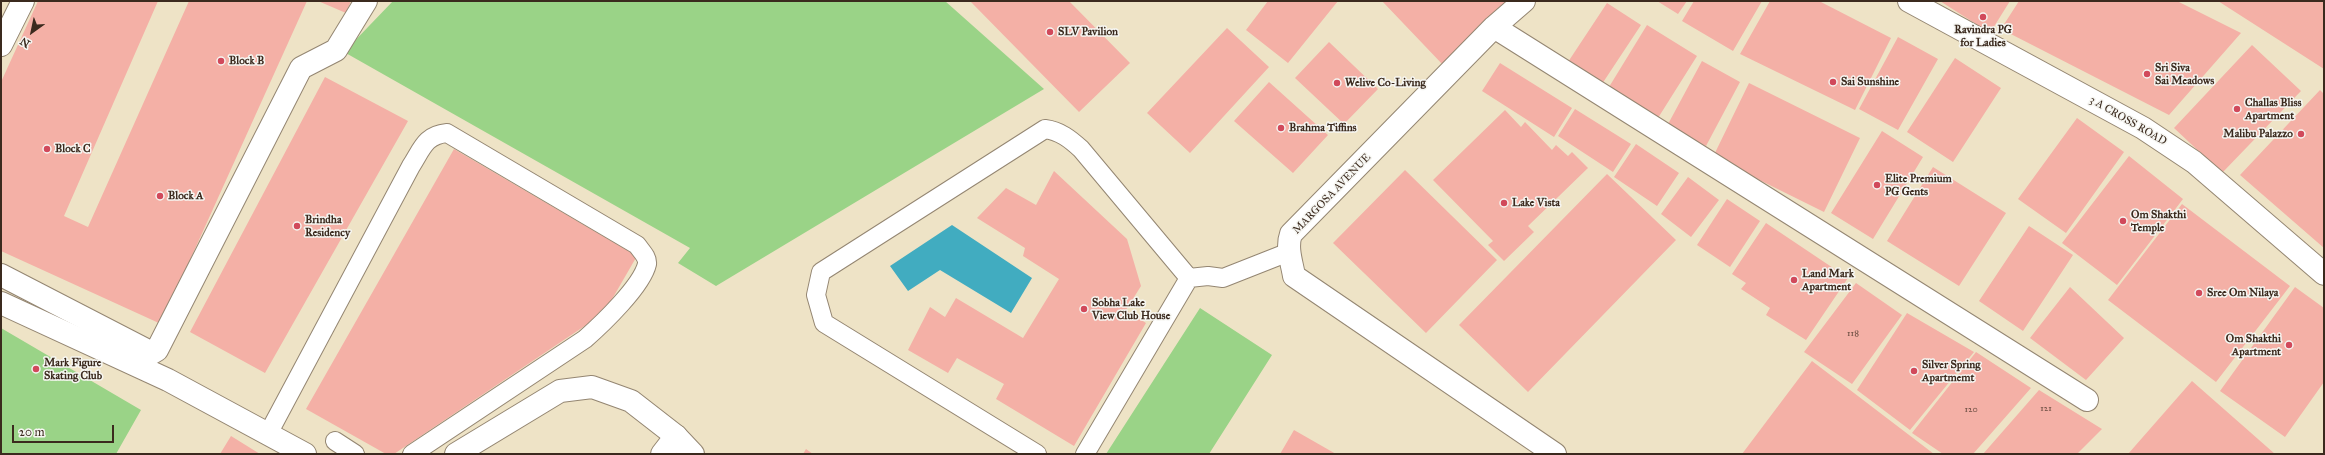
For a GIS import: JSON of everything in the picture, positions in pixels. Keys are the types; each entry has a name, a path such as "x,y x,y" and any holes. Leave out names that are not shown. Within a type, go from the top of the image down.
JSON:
{"street":[{"path":"1,45 23,1"},
{"path":"1,275 152,353 157,350 301,68 336,50 366,1"},
{"name":"MARGOSA AVENUE","path":"1524,1 1494,27 1291,234 1289,240 1289,252 1294,276 1556,454"},
{"name":"3 A CROSS ROAD","path":"1909,1 2143,128 2194,162 2324,274"},
{"path":"1494,27 2087,400"},
{"path":"1,303 164,378 305,454"},
{"path":"456,454 560,391 592,387 631,401 676,436 693,454"},
{"path":"662,454 676,436"}],"lane":[{"path":"1037,454 824,323 816,295 821,272 1045,129 1056,131 1069,138 1081,148 1189,278"},
{"path":"268,434 428,138 436,134 447,133 637,246 646,256 647,264 637,281 608,319 585,339 412,454"},
{"path":"1189,278 1208,276 1223,278 1289,252"},
{"path":"1085,454 1189,278"},
{"path":"334,441 355,454"}],"green space":[{"path":"393,1 945,1 1044,89 716,286 678,263 690,248 344,52"},
{"path":"1200,308 1272,355 1209,454 1106,454"},
{"name":"Mark Figure Skating Club","path":"1,328 141,410 116,454 1,454"}],"water":[{"path":"952,225 1032,278 1011,313 940,270 908,291 890,266"}],"building":[{"path":"38,1 158,1 64,216 88,227 189,1 307,1 161,324 1,251 1,82"},
{"path":"318,1 351,1 346,13"},
{"name":"SLV Pavilion","path":"970,1 1069,1 1130,63 1079,112"},
{"path":"1268,1 1338,1 1288,63 1246,30"},
{"path":"1382,1 1505,1 1508,5 1444,66"},
{"path":"1657,1 1687,1 1678,14"},
{"path":"1694,1 1762,1 1733,51 1682,21"},
{"name":"Sai Sunshine","path":"1770,1 1819,1 1891,38 1855,110 1740,54"},
{"name":"Ravindra PG for Ladies","path":"1940,1 2010,1 1990,33"},
{"name":"Sri Siva Sai Meadows","path":"2019,1 2177,1 2241,33 2169,115 2001,29"},
{"path":"2218,1 2324,1 2324,69"},
{"path":"1607,3 1641,25 1602,84 1568,62"},
{"path":"1647,25 1697,56 1658,118 1609,87"},
{"path":"1227,28 1269,67 1190,153 1147,113"},
{"path":"1898,37 1938,59 1898,130 1859,109"},
{"name":"Welive Co-Living","path":"1329,42 1378,89 1344,124 1295,78"},
{"name":"Challas Bliss Apartment","path":"2252,45 2301,91 2222,173 2174,128"},
{"path":"1955,58 2001,88 1953,162 1907,132"},
{"path":"1702,61 1740,82 1706,146 1667,126"},
{"path":"1500,63 1572,108 1554,137 1482,91"},
{"name":"Brindha Residency","path":"325,77 408,121 265,373 190,332"},
{"name":"Brahma Tiffins","path":"1269,82 1328,135 1293,173 1234,121"},
{"path":"1749,83 1860,138 1824,212 1713,157"},
{"name":"Malibu Palazzo","path":"2320,90 2324,94 2324,248 2240,175"},
{"path":"1575,109 1631,144 1613,172 1558,136"},
{"name":"Lake Vista","path":"1505,110 1521,127 1525,122 1552,150 1556,145 1568,156 1572,152 1588,168 1528,226 1534,232 1504,261 1488,245 1493,241 1433,180"},
{"path":"2077,118 2124,152 2066,233 2018,199"},
{"name":"Elite Premium PG Gents","path":"1882,131 1923,157 1873,239 1831,213"},
{"path":"1636,144 1679,173 1657,206 1614,177"},
{"path":"454,149 637,256 604,313 394,454 386,454 306,409"},
{"name":"Om Shakthi Temple","path":"2129,156 2183,199 2117,285 2062,243"},
{"path":"1933,167 2006,213 1959,286 1887,241"},
{"path":"1405,170 1497,260 1426,333 1333,243"},
{"name":"Sobha Lake View Club House","path":"1054,171 1127,239 1141,286 1126,310 1146,323 1074,446 996,399 1004,384 957,358 948,373 908,350 930,307 945,317 956,298 1023,338 1059,279 1023,256 1025,248 977,218 1006,188 1036,205"},
{"path":"1607,174 1676,240 1528,392 1459,325"},
{"path":"1688,177 1719,200 1691,237 1661,214"},
{"path":"1727,199 1760,221 1730,267 1697,245"},
{"name":"Sree Om Nilaya","path":"2182,204 2290,286 2216,382 2108,300"},
{"name":"Land Mark Apartment","path":"1766,223 1848,278 1806,340 1766,315 1770,308 1741,289 1746,283 1732,274"},
{"path":"2029,226 2073,255 2023,331 1979,301"},
{"path":"1856,283 1902,315 1852,384 1804,352"},
{"path":"2070,287 2124,338 2086,380 2030,338"},
{"name":"Om Shakthi Apartment","path":"2295,287 2324,308 2324,382 2285,437 2220,391"},
{"name":"Silver Spring Apartmemt","path":"1907,313 1974,352 1910,430 1857,390"},
{"path":"1976,352 2031,388 1973,454 1943,454 1912,433"},
{"path":"1812,361 1934,454 1742,454"},
{"path":"2192,381 2275,454 2128,454"},
{"path":"2039,390 2102,429 2077,454 1983,454"},
{"path":"1294,430 1336,454 1280,454"},
{"path":"231,436 260,454 220,454"},
{"path":"806,449 813,454 803,454"}],"place":[{"name":"Ravindra PG for Ladies","path":"1983,17"},
{"name":"SLV Pavilion","path":"1050,32"},
{"name":"Block B","path":"221,61"},
{"name":"Sri Siva Sai Meadows","path":"2147,74"},
{"name":"Sai Sunshine","path":"1833,82"},
{"name":"Welive Co-Living","path":"1337,83"},
{"name":"Challas Bliss Apartment","path":"2237,109"},
{"name":"Brahma Tiffins","path":"1281,128"},
{"name":"Malibu Palazzo","path":"2301,134"},
{"name":"Block C","path":"47,149"},
{"name":"Elite Premium PG Gents","path":"1877,185"},
{"name":"Block A","path":"160,196"},
{"name":"Lake Vista","path":"1504,203"},
{"name":"Om Shakthi Temple","path":"2123,221"},
{"name":"Brindha Residency","path":"297,226"},
{"name":"Land Mark Apartment","path":"1794,280"},
{"name":"Sree Om Nilaya","path":"2199,293"},
{"name":"Sobha Lake View Club House","path":"1084,309"},
{"name":"Om Shakthi Apartment","path":"2289,345"},
{"name":"Mark Figure Skating Club","path":"36,369"},
{"name":"Silver Spring Apartmemt","path":"1914,371"}]}
